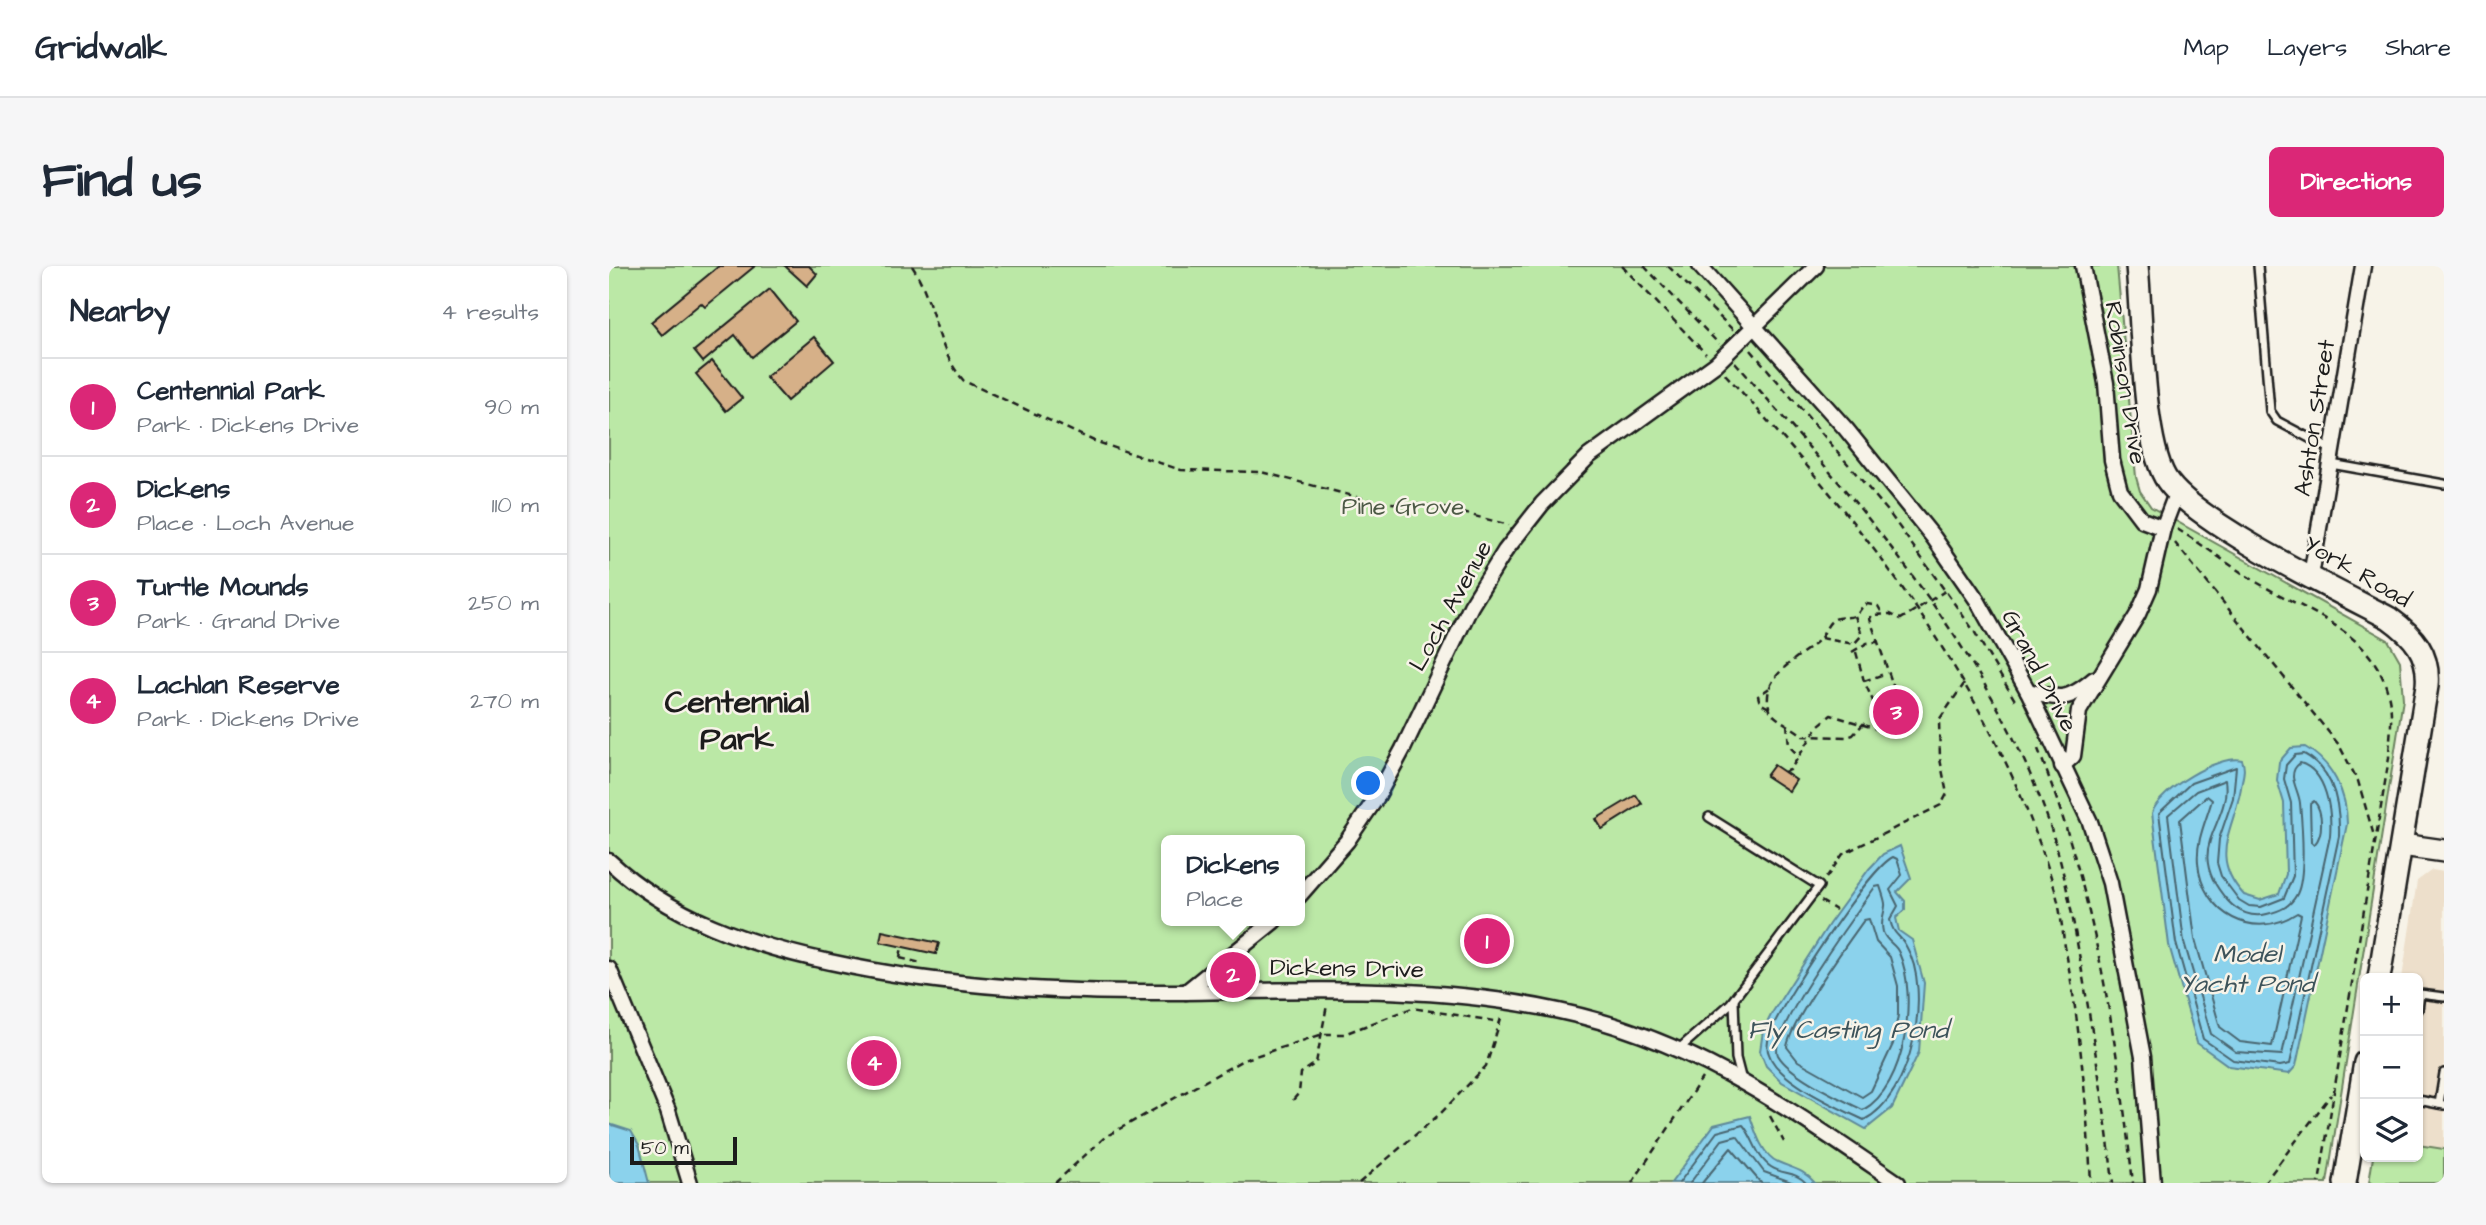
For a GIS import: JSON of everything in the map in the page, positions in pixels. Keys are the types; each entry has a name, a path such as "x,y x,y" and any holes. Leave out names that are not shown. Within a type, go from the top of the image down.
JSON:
{"main road":[{"name":"York Road","path":"2137,266 2153,443 2164,476 2176,494 2209,518 2397,624 2423,651 2428,673 2427,686 2380,973"},
{"path":"2402,845 2444,851"},
{"path":"2346,1183 2362,1099"}],"street":[{"name":"Grand Drive","path":"1700,266 1846,429 1934,538 1977,600 2028,691 2090,822 2110,883 2143,1058 2153,1183"},
{"name":"Loch Avenue","path":"1305,890 1347,841 1377,797 1403,749 1471,606 1523,528 1565,479 1590,456 1716,365 1816,266"},
{"name":"Robinson Drive","path":"2083,266 2106,383 2112,460 2120,491 2142,520 2163,528"},
{"name":"Ashton Street","path":"2311,576 2363,266"},
{"path":"2062,766 2073,756 2079,711 2110,663 2149,589 2163,528 2176,494"},
{"path":"2028,691 2054,698 2068,698 2110,663"},
{"name":"Dickens Drive","path":"609,861 646,891 693,918 745,940 817,959 945,984 994,988 1187,992 1328,988 1411,991 1537,1006 1584,1017 1679,1048 1742,1081 1898,1183"},
{"path":"1187,992 1268,926"},
{"path":"609,969 668,1111 690,1183"}],"lane":[{"path":"2258,266 2270,411 2277,421 2332,457 2444,484"},
{"path":"1679,1048 1734,1000 1819,886 1710,817"},
{"path":"2423,994 2442,996"},
{"path":"1734,1000 1736,1058 1742,1081"},
{"path":"2423,1101 2441,1104 2444,1073"}],"path":[{"path":"912,266 921,279 949,365 964,381 1094,441 1181,470 1261,472 1376,502 1436,506 1523,528"},
{"path":"1622,266 1716,365 1862,530 1919,608 1998,746 2033,827 2055,892 2074,999 2091,1183"},
{"path":"1644,266 1727,354 1838,484 1930,601 1973,666 2006,727 2046,814 2072,911 2105,1105 2113,1183"},
{"path":"1668,266 1743,340 1888,510 1945,591 2019,707"},
{"path":"2163,528 2175,527 2256,582 2337,625 2367,650 2383,678 2391,705 2389,758 2374,836 2319,1183"},
{"path":"2163,528 2339,746 2358,781 2374,836"},
{"path":"1784,772 1790,770 1811,738 1831,715 1887,732 1901,731 1906,723 1870,619 1872,615 1882,613 1901,619 1945,591"},
{"path":"1769,708 1760,703 1758,696 1771,687 1785,664 1821,638 1828,624 1836,618 1855,616 1862,606 1867,604 1878,606 1882,613"},
{"path":"1855,616 1866,644"},
{"path":"1821,638 1854,644 1862,635"},
{"path":"1877,642 1866,644 1854,652 1887,732"},
{"path":"1864,681 1887,673"},
{"path":"1819,886 1843,854 1941,805 1947,794 1940,759 1939,720 1964,684"},
{"path":"1771,687 1769,708 1773,716 1803,736 1811,738 1853,735 1864,723"},
{"path":"1787,723 1789,746 1799,756"},
{"path":"2036,743 2065,816 2101,951 2133,1183"},
{"path":"1813,895 1836,911"},
{"path":"1293,1100 1299,1093 1301,1073 1313,1068 1318,1055 1328,988"},
{"path":"1055,1183 1105,1137 1243,1060 1323,1034 1343,1034 1412,1008 1501,1022 1486,1066 1441,1112 1359,1183"},
{"path":"1632,1183 1711,1065"},
{"path":"2264,1183 2333,1092"},
{"path":"1767,1095 1771,1123 1784,1142"}],"shaded area":[{"path":"2432,870 2444,872 2444,1149 2423,1146 2423,973 2403,973 2417,881"}],"green space":[{"name":"Centennial Park","path":"609,266 2117,266 2136,477 2140,491 2151,507 2388,640 2400,661 2403,699 2327,1183 609,1183"},
{"path":"2423,1146 2444,1149 2444,1183 2369,1183 2372,1162 2423,1162"}],"water":[{"name":"Model Yacht Pond","path":"2305,747 2323,761 2336,780 2344,801 2347,824 2296,1066 2289,1074 2229,1066 2197,1043 2169,945 2152,813 2166,794 2191,776 2219,763 2242,760 2244,770 2225,853 2227,866 2244,895 2260,900 2279,894 2286,874 2284,803 2277,780 2279,762 2291,748"},
{"name":"Fly Casting Pond","path":"1900,846 1911,878 1897,892 1905,901 1905,910 1896,918 1899,931 1912,940 1924,983 1919,1052 1892,1108 1866,1129 1782,1082 1766,1066 1760,1051 1763,1031 1772,1013 1829,924 1869,869 1883,854"},
{"path":"1750,1116 1760,1142 1772,1159 1802,1172 1815,1183 1671,1183 1714,1125"},
{"path":"609,1124 631,1131 639,1145 649,1183 609,1183"}],"building":[{"path":"719,266 755,266 705,307 701,303 662,335 651,322"},
{"path":"785,266 809,266 817,274 807,286"},
{"path":"770,289 796,321 752,357 735,335 703,362 694,351"},
{"path":"814,337 834,361 787,401 766,377"},
{"path":"712,361 742,398 726,411 696,374"},
{"path":"1774,765 1796,780 1789,791 1766,776"},
{"path":"1636,795 1642,804 1602,829 1596,819"},
{"path":"882,931 939,943 936,954 880,942"}],"place":[{"name":"Turtle Mounds","path":"1896,712"},
{"name":"Centennial Park","path":"1487,941"},
{"name":"Dickens","path":"1233,975"},
{"name":"Lachlan Reserve","path":"874,1063"}],"district":[{"name":"Centennial Park","path":"737,720"}],"park label":[{"name":"Pine Grove","path":"1403,507"}]}
